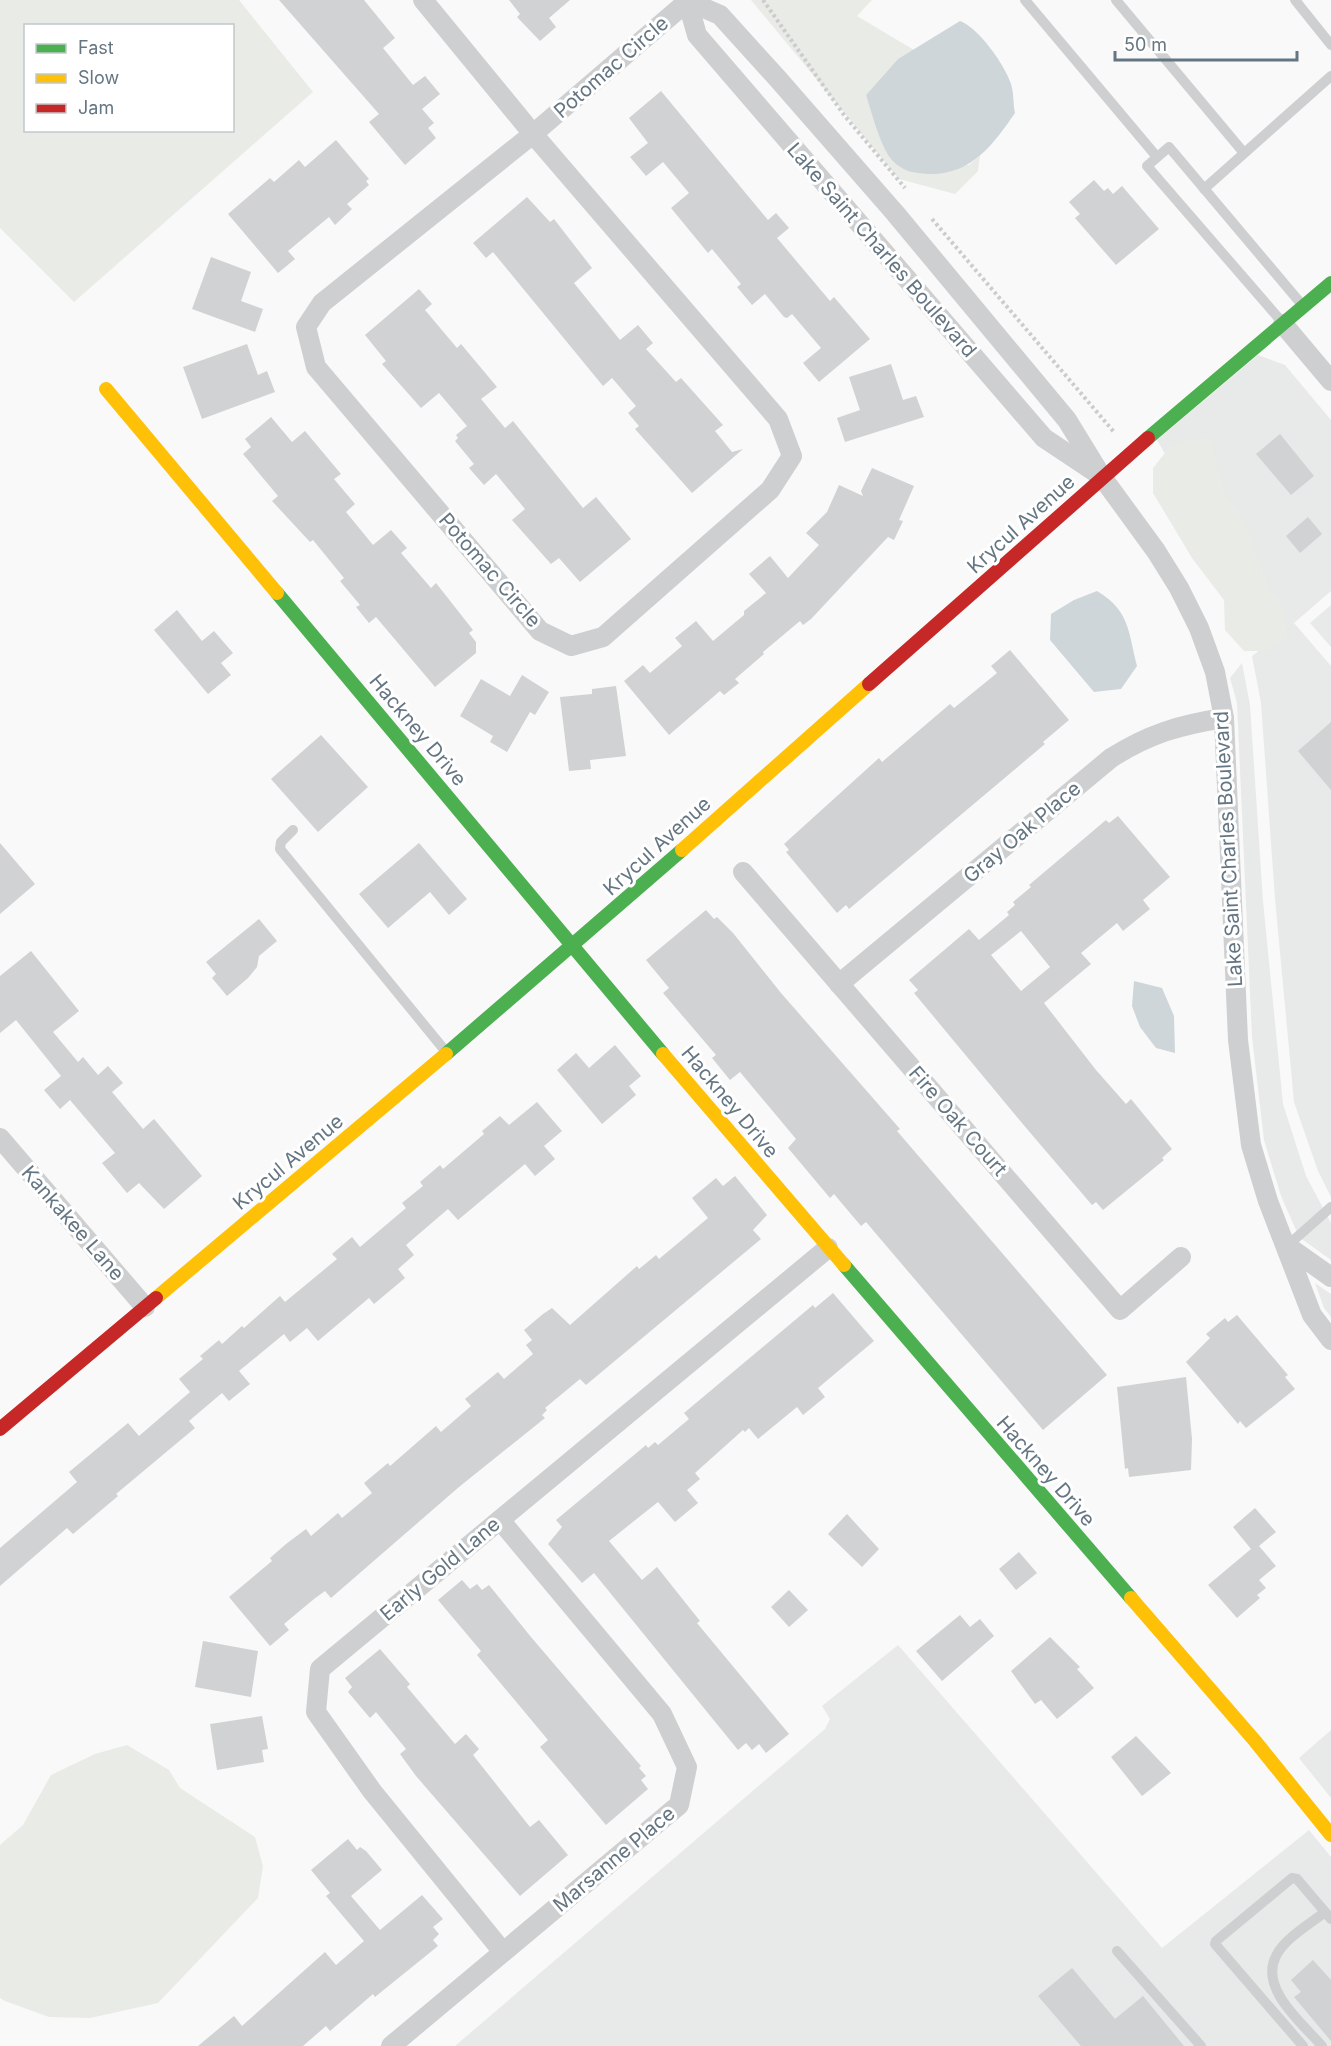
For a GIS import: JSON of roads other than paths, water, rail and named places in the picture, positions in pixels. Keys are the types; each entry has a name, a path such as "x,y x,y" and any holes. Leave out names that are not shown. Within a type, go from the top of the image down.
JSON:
{"street":[{"name":"Potomac Circle","path":"423,0 533,134 778,419 792,456 770,490 603,637 571,646 540,631 316,367 306,327 322,303 533,134 687,1"},
{"name":"Lake Saint Charles Boulevard","path":"687,1 697,35 1044,438 1102,477"},
{"name":"Lake Saint Charles Boulevard","path":"687,1 720,15 840,150 1067,420 1102,477 1156,551 1199,628 1215,672 1224,718 1238,1040 1251,1145 1268,1201 1312,1316 1331,1340"},
{"name":"Krycul Avenue","path":"0,1429 574,946 1102,477 1331,283"},
{"path":"1283,324 1331,381"},
{"name":"Hackney Drive","path":"106,389 828,1248 1255,1741 1331,1835"},
{"name":"Gray Oak Place","path":"839,984 1110,758 1137,741 1180,724 1224,718"},
{"name":"Fire Oak Court","path":"743,872 1120,1310 1181,1257"},
{"name":"Kankakee Lane","path":"0,1138 145,1307"},
{"path":"1287,1246 1331,1277"},
{"name":"Early Gold Lane","path":"503,1952 372,1791 316,1712 320,1669 828,1248"},
{"name":"Marsanne Place","path":"391,2046 679,1805 687,1767 662,1714 500,1520"}],"lane":[{"path":"1024,0 1158,157"},
{"path":"1116,0 1244,153"},
{"path":"1294,0 1331,45"},
{"path":"1204,189 1331,76"},
{"path":"1283,324 1147,166 1169,147 1303,306"},
{"path":"293,830 281,842 280,849 447,1053"},
{"path":"1287,1246 1331,1207"},
{"path":"1304,2046 1215,1944 1292,1878 1297,1879 1328,1915 1284,1945 1273,1965 1273,1982 1282,2000 1322,2046"},
{"path":"1117,1951 1201,2046"}]}
